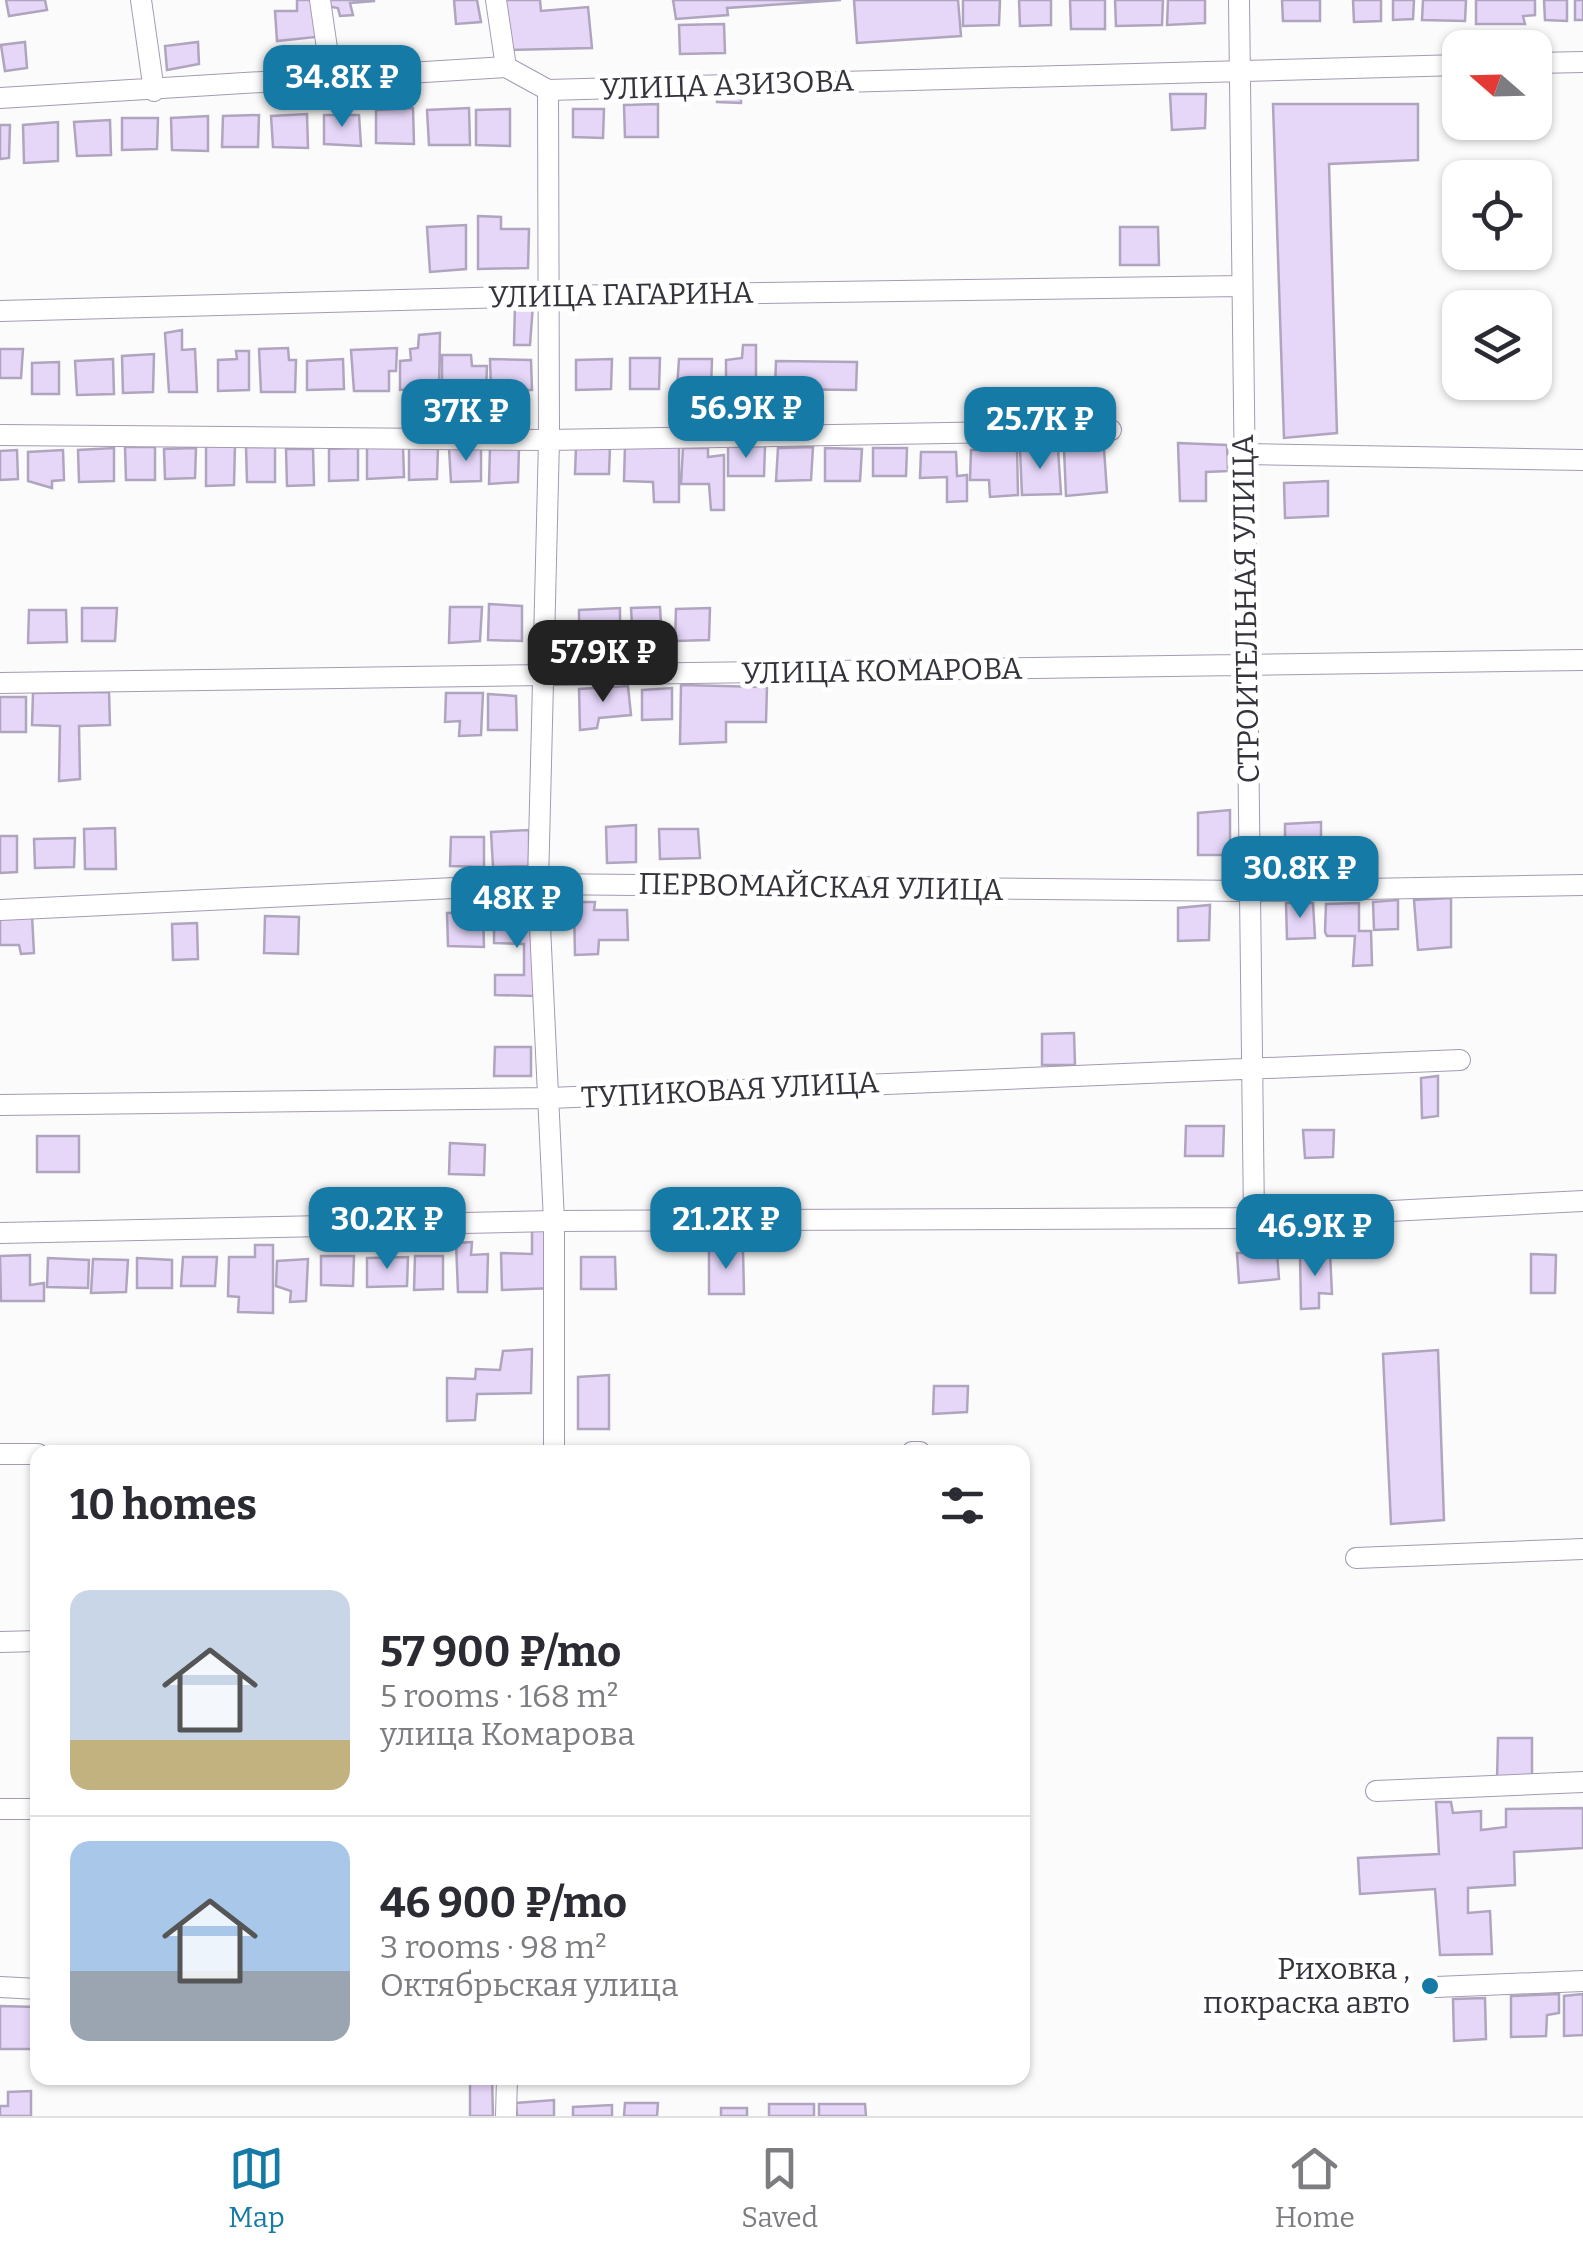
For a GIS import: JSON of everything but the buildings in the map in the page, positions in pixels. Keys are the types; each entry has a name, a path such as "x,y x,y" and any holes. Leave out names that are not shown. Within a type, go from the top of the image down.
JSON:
{"street":[{"path":"141,0 154,90"},
{"path":"320,0 331,76"},
{"path":"496,0 506,67"},
{"name":"СТРОИТЕЛЬНАЯ УЛИЦА","path":"1239,0 1254,1218"},
{"path":"1552,63 1583,62"},
{"name":"УЛИЦА АЗИЗОВА","path":"548,90 1442,65"},
{"path":"0,98 506,67 548,90 549,440 538,884 554,1221 554,1445"},
{"name":"УЛИЦА ГАГАРИНА","path":"0,311 549,296 1242,286"},
{"path":"0,435 549,440 1111,430"},
{"path":"1244,454 1583,460"},
{"name":"УЛИЦА КОМАРОВА","path":"0,683 1583,660"},
{"name":"ПЕРВОМАЙСКАЯ УЛИЦА","path":"0,910 538,884 1250,891 1583,885"},
{"name":"ТУПИКОВАЯ УЛИЦА","path":"0,1105 550,1098 1460,1060"},
{"path":"0,1233 554,1221 1254,1218 1583,1202"},
{"path":"0,1454 30,1454"},
{"path":"1356,1558 1583,1549"},
{"path":"0,1642 30,1642"},
{"path":"1376,1791 1583,1782"},
{"path":"0,1808 30,1809"},
{"path":"1436,1986 1583,1980"},
{"path":"0,1987 30,1988"},
{"path":"506,2116 508,2085"}],"place":[{"name":"Риховка , покраска авто","path":"1430,1986"}]}
